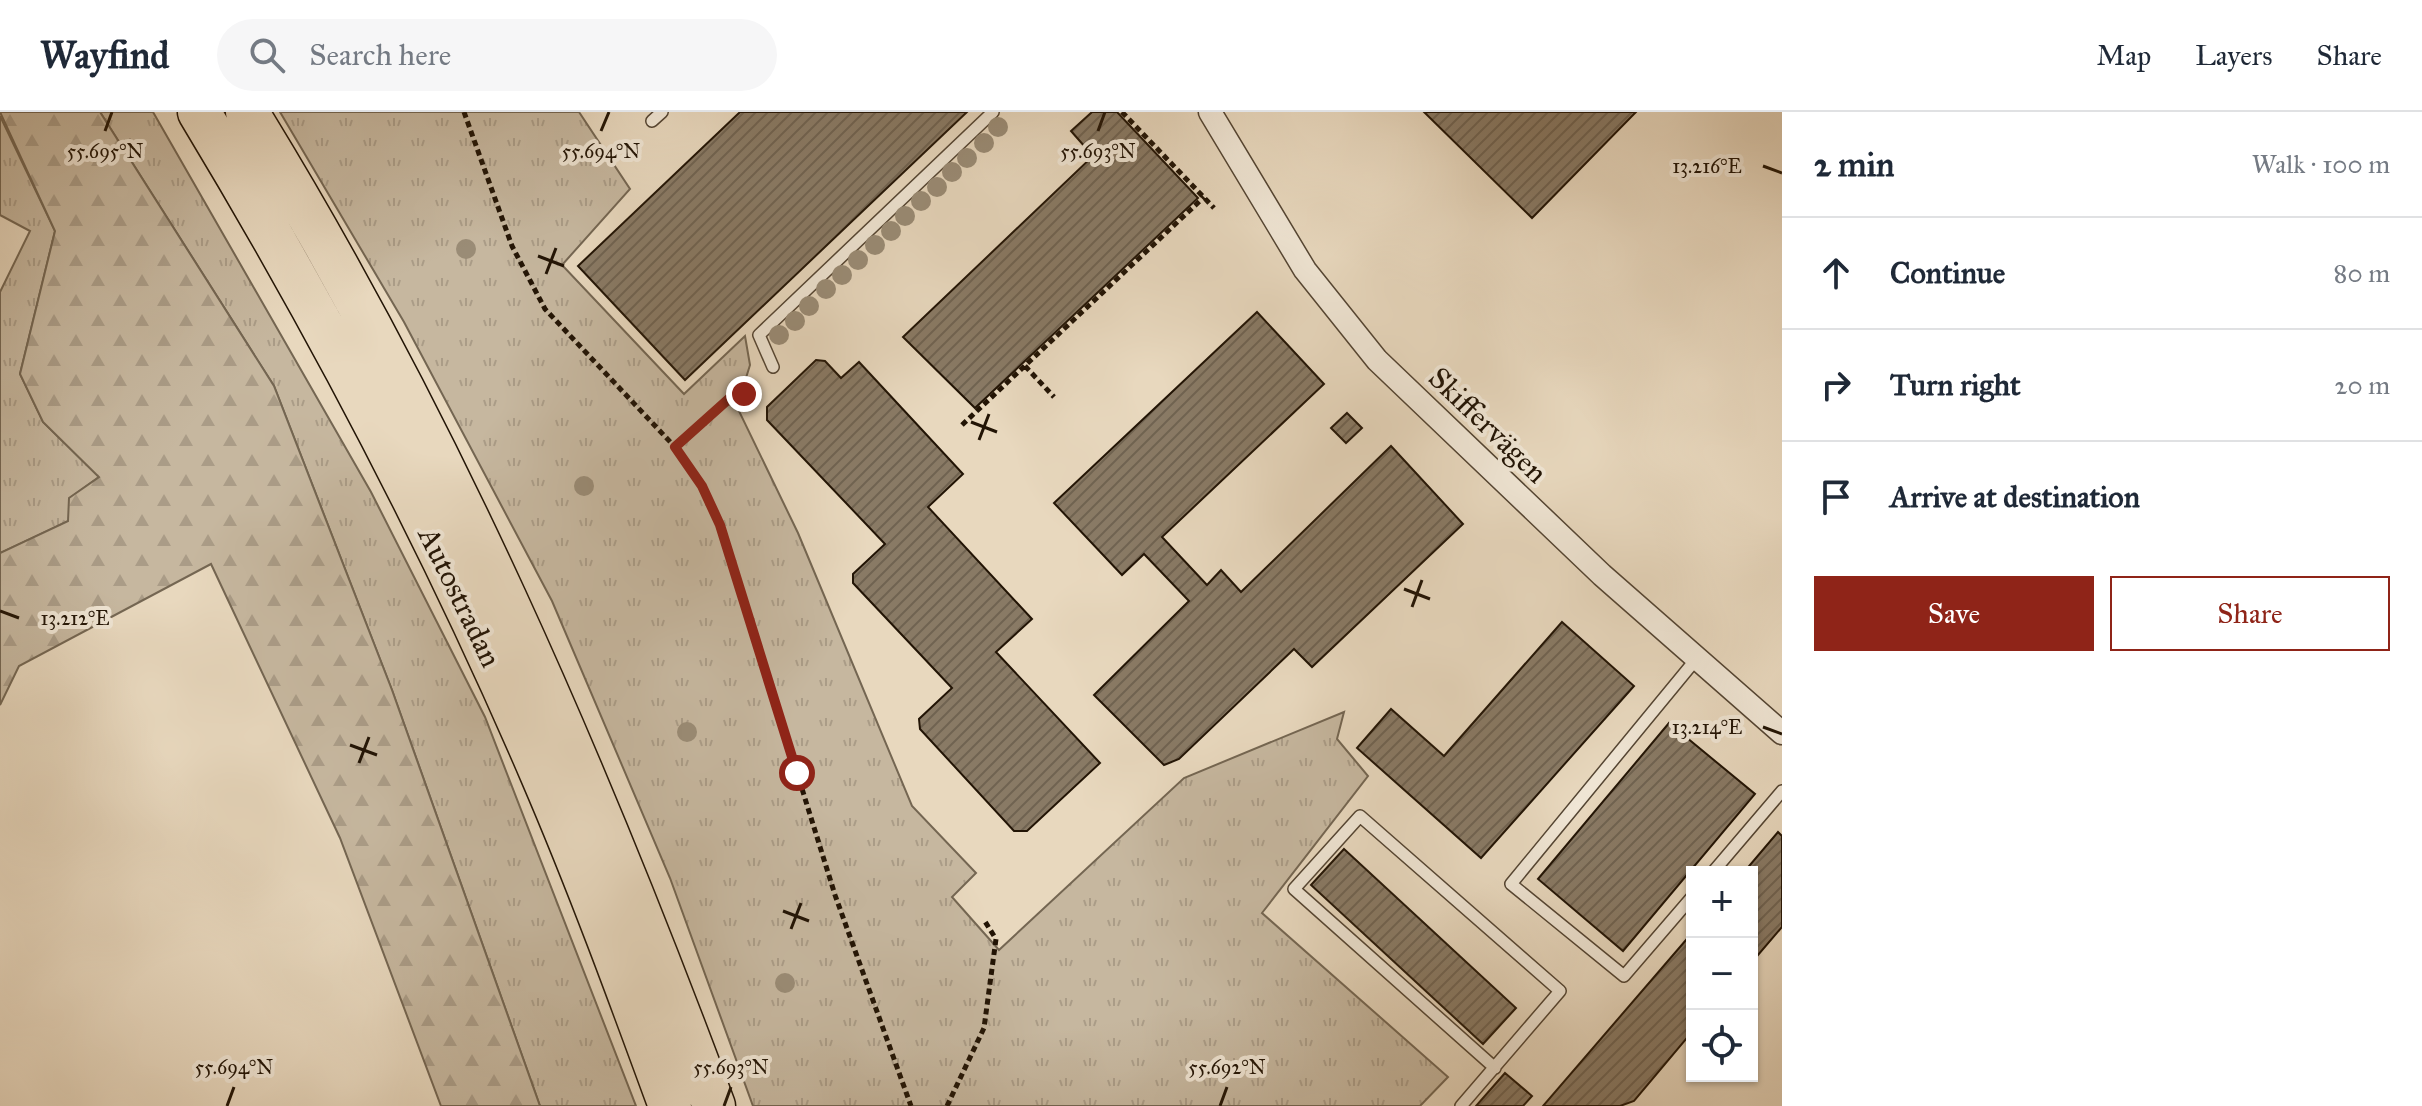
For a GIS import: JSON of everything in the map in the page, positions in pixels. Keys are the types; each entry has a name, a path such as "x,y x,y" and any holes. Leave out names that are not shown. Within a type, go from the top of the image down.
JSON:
{"highway":[{"name":"Autostradan","path":"199,112 329,336 399,470 498,676 600,917 670,1106"},
{"name":"Autostradan","path":"247,112 363,313 435,449 535,658 638,903 714,1106"}],"street":[{"name":"Skiffervägen","path":"1210,112 1305,270 1377,360 1602,575 1782,733"}],"lane":[{"path":"652,121 662,112"},
{"path":"773,367 759,335 993,112"},
{"path":"1686,904 1624,976 1511,884 1697,658"},
{"path":"1718,866 1782,791"},
{"path":"1461,1106 1495,1068 1560,991 1360,816 1294,889 1495,1068"}],"path":[{"path":"464,112 512,246 545,309 675,447 702,486 720,525 835,895 911,1106"},
{"path":"1122,112 1214,208"},
{"path":"962,425 1204,197"},
{"path":"1025,366 1054,397"},
{"path":"675,447 732,396 744,394"},
{"path":"947,1106 984,1028 996,939 984,920"}],"green space":[{"path":"0,112 100,112 274,386 392,690 540,1106 441,1106 340,838 211,564 19,666 0,705 0,553 68,521 69,498 99,477 43,422 20,374 55,231"},
{"path":"100,112 153,112 371,492 485,717 636,1106 540,1106 392,690 274,386"},
{"path":"280,112 579,112 630,189 562,265 684,394 745,336 750,365 737,407 798,533 912,806 976,873 952,897 999,950 1184,778 1344,712 1337,739 1368,776 1262,913 1448,1077 1420,1106 753,1106 670,878 552,601 404,322"},
{"path":"0,116 55,231 20,374 43,422 99,477 70,498 69,521 0,553 0,292 30,231 0,215"}],"building":[{"path":"740,112 967,112 685,380 578,266"},
{"path":"1092,112 1117,112 1198,198 975,408 903,337 1093,156 1071,131"},
{"path":"1424,112 1636,112 1532,218"},
{"path":"1257,312 1324,384 1162,537 1207,585 1221,570 1241,592 1391,446 1463,524 1312,667 1294,649 1179,759 1164,765 1094,695 1189,601 1144,554 1122,575 1054,503"},
{"path":"816,360 825,361 841,378 859,362 963,474 928,507 1032,619 996,652 1100,763 1027,831 1014,831 920,729 919,719 952,688 853,583 853,574 885,544 767,420 767,407"},
{"path":"1347,413 1362,428 1346,443 1331,428"},
{"path":"1562,622 1634,686 1481,858 1357,748 1391,709 1444,756"},
{"path":"1669,723 1755,794 1694,866 1686,866 1686,876 1623,951 1538,879"},
{"path":"1778,832 1782,836 1782,927 1758,955 1758,866 1749,866"},
{"path":"1344,849 1516,1008 1483,1044 1311,885"},
{"path":"1686,940 1686,1039 1634,1101 1620,1106 1543,1106"},
{"path":"1505,1073 1532,1096 1523,1106 1476,1106"}],"route":[{"path":"744,394 732,396 675,447 702,486 720,525 797,773"}]}
